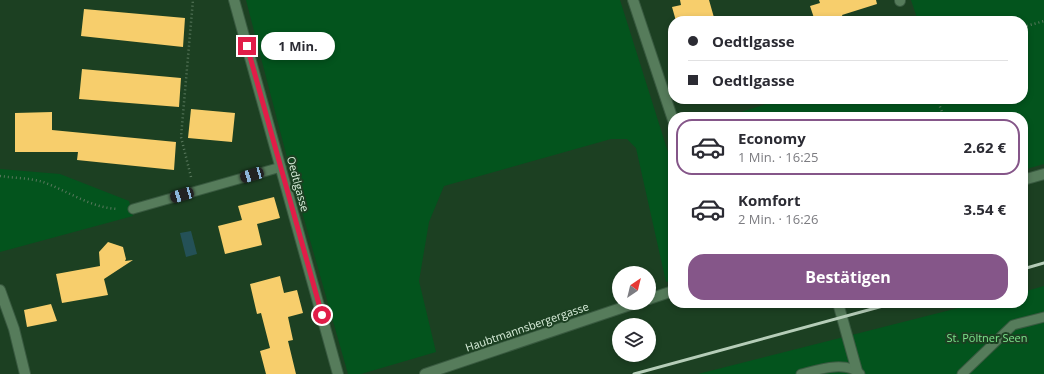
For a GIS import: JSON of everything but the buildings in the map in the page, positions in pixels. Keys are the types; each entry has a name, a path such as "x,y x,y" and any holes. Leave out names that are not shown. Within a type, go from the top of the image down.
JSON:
{"street":[{"name":"Oedtlgasse","path":"234,0 338,374"},
{"path":"633,0 670,112"},
{"path":"1028,179 1044,174"},
{"path":"0,290 14,329 25,374"},
{"path":"656,297 668,293"},
{"path":"840,308 859,372"},
{"name":"Haubtmannsbergergasse","path":"425,374 615,310"}],"lane":[{"path":"133,209 281,167"},
{"path":"962,374 1013,325 1044,317"},
{"path":"800,374 833,366 859,372"}],"path":[{"path":"193,0 181,137 195,191"},
{"path":"1028,26 1044,21"},
{"path":"0,176 42,182 75,198 110,208 133,209"}],"green space":[{"path":"246,0 620,0 668,152 668,281 666,282 636,148 627,139 611,139 444,186 429,222 419,281 436,352 361,374 348,374 291,173"},
{"path":"911,0 1044,0 1044,164 1028,169 1028,112 741,112 766,104 1028,104 1028,16 916,16"},
{"path":"0,169 60,174 129,201 133,216 0,252"},
{"name":"St. Pöltner Seen","path":"1044,286 1044,374 698,374 958,308 1028,308 1028,291"}],"water":[{"path":"191,231 197,254 186,257 180,233"}],"railway":[{"path":"1028,268 1044,263"},
{"path":"634,374 876,308"}],"route":[{"path":"247,46 322,315"}]}
